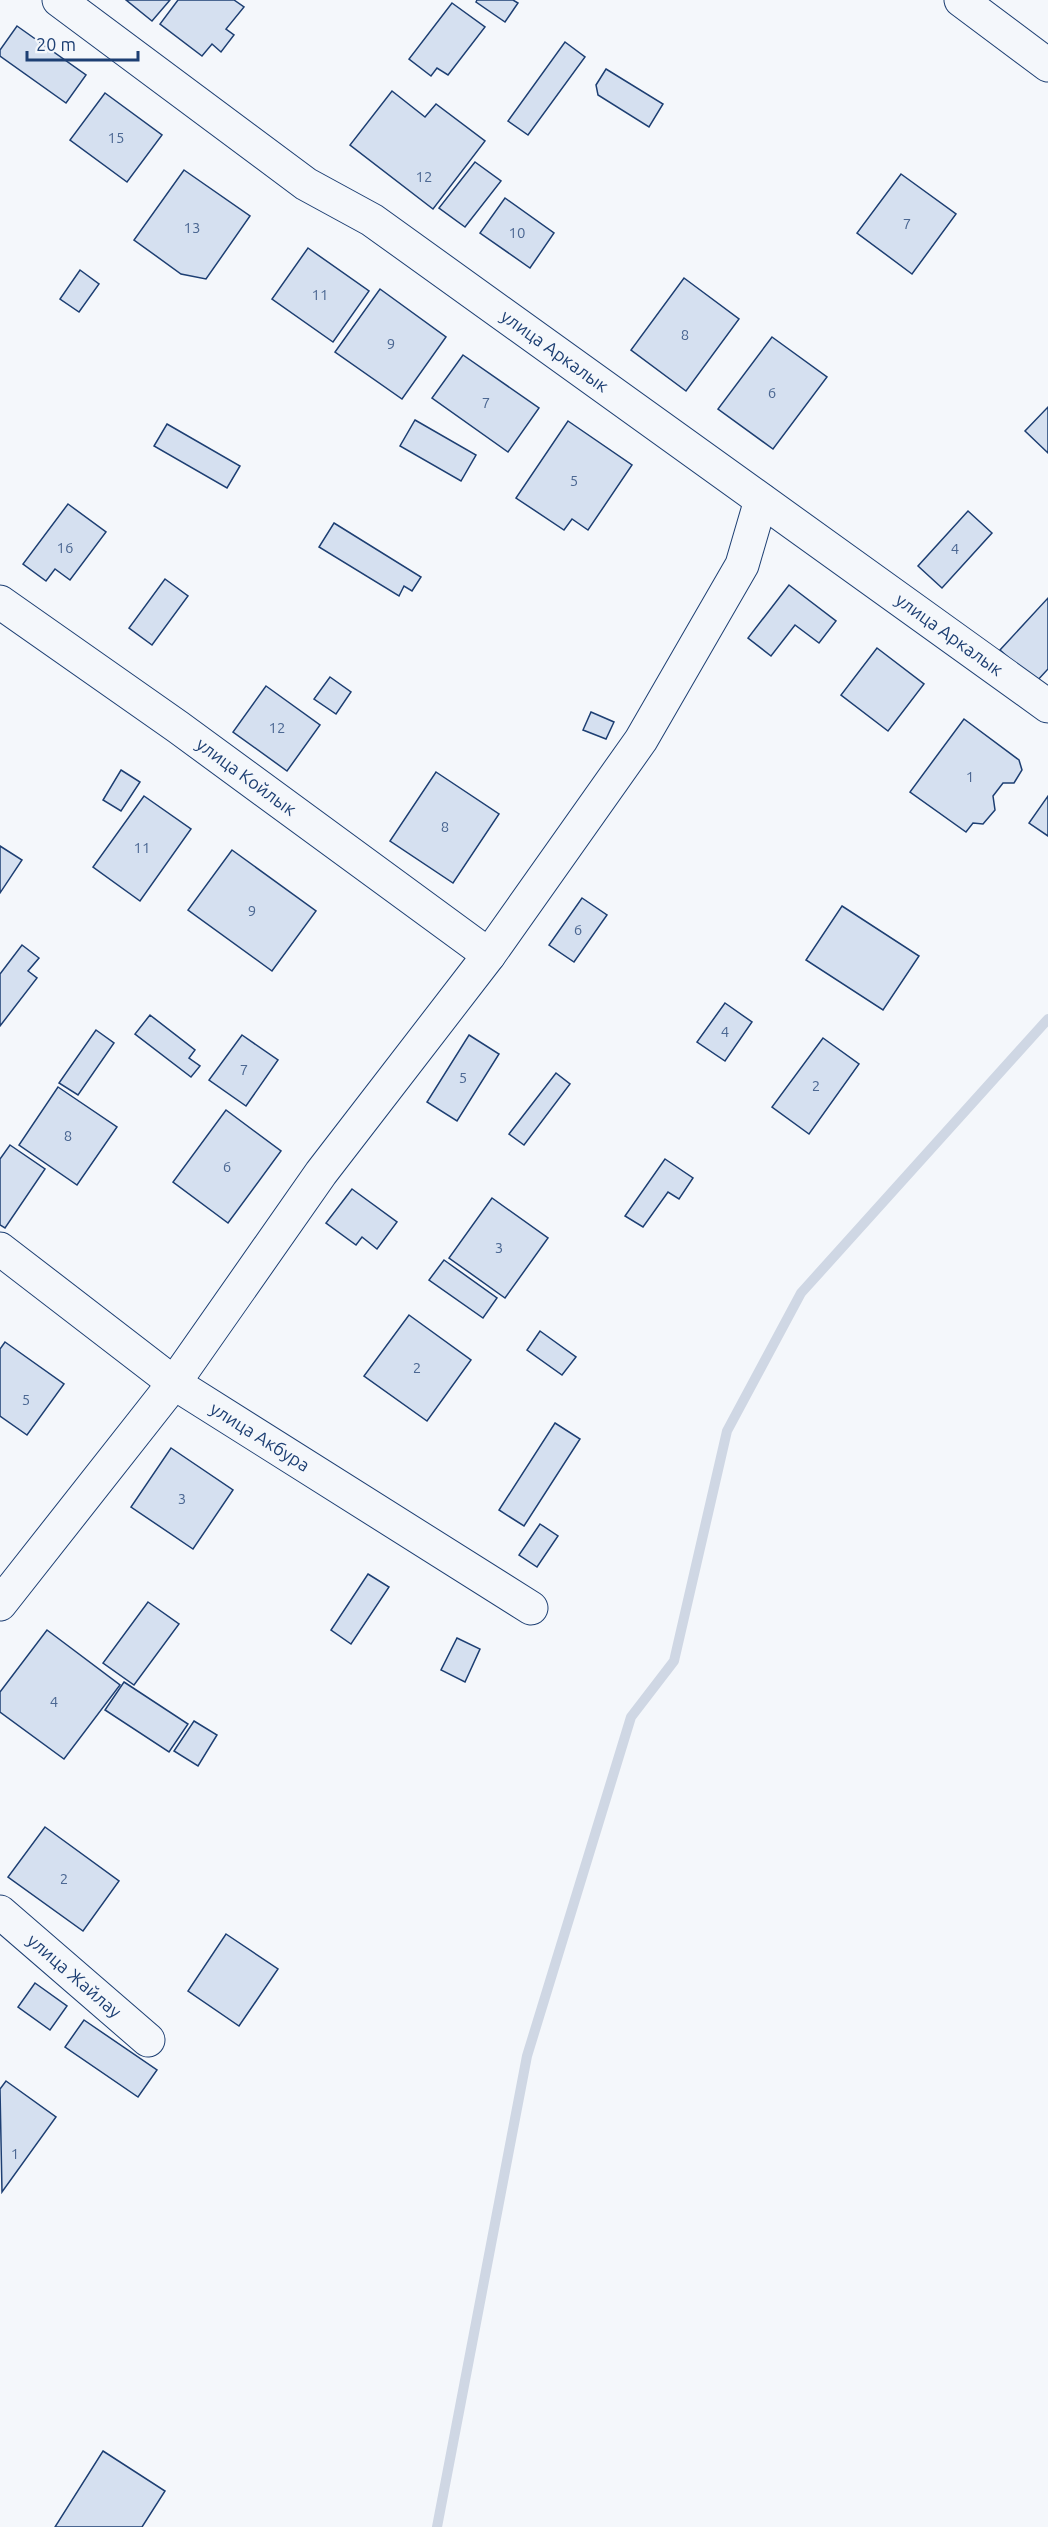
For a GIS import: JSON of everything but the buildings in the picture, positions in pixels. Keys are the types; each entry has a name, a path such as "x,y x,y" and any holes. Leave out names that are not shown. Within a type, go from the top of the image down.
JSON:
{"street":[{"name":"улица Аркалык","path":"59,0 306,184 372,220 1048,706"},
{"path":"961,0 1048,64"},
{"path":"0,1604 174,1383 321,1173 489,955 641,740 742,565 761,500"},
{"name":"улица Койлык","path":"0,602 178,727 489,955"},
{"name":"улица Акбура","path":"0,1249 174,1383 531,1608"},
{"name":"улица Жайлау","path":"0,1912 148,2040"}],"waterway":[{"path":"437,2527 527,2056 631,1717 674,1661 727,1431 801,1293 1048,1019"}]}
